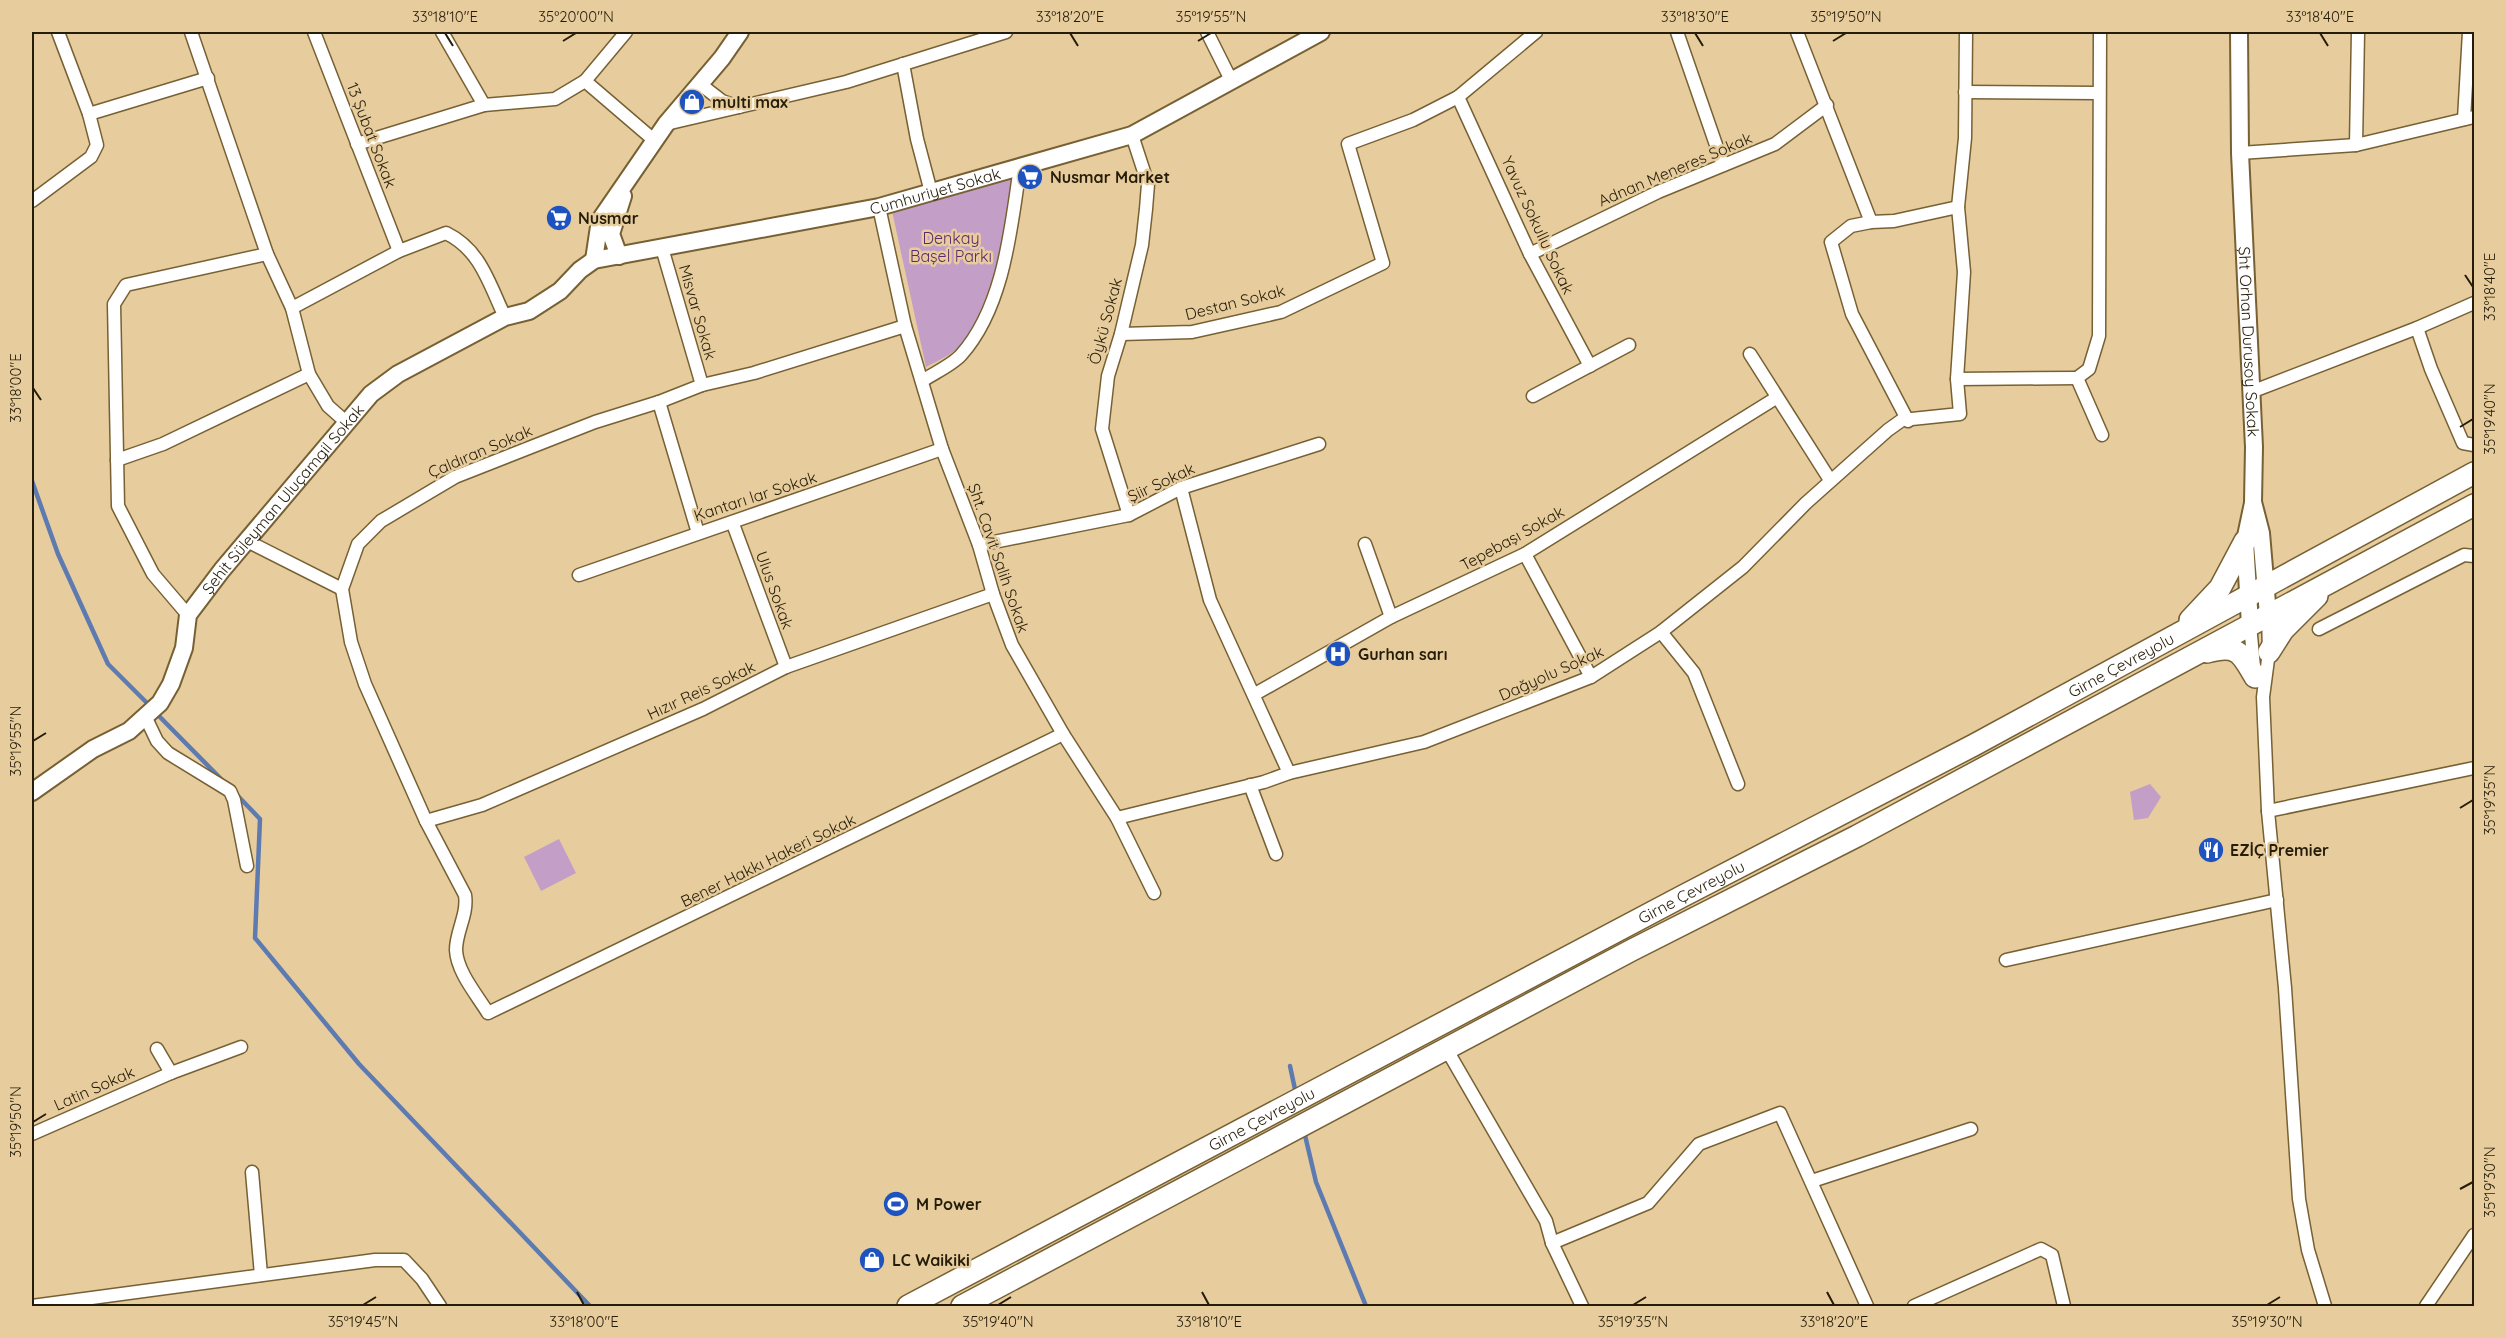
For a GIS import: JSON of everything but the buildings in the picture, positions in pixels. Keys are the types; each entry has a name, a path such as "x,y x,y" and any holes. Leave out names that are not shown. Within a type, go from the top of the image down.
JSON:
{"highway":[{"name":"Girne Çevreyolu","path":"908,1306 1974,745 2475,473"},
{"name":"Girne Çevreyolu","path":"962,1306 1632,950 1961,781 2187,657 2475,505"},
{"path":"2175,636 2220,588 2245,541"},
{"path":"2269,652 2283,630 2334,579"},
{"path":"2187,657 2221,648 2233,650 2244,658 2255,677"}],"street":[{"path":"32,201 91,157 97,146 89,114 58,32"},
{"path":"191,32 267,254 292,308 309,374 328,406 346,422"},
{"name":"13 Şubat Sokak","path":"314,32 399,251"},
{"path":"442,32 484,105"},
{"path":"357,144 484,105 555,99 585,81 626,32"},
{"path":"594,260 600,220 666,124 740,32"},
{"path":"666,124 846,82 903,64 976,35 1006,32"},
{"path":"1207,32 1232,82"},
{"name":"Cumhuriyet Sokak","path":"594,260 879,207 1132,135 1321,32"},
{"path":"1458,97 1536,32"},
{"path":"1677,32 1723,165"},
{"path":"1797,32 1871,222"},
{"path":"1966,32 1965,138 1958,207 1964,272 1957,379 2077,378 2089,369 2099,336 2097,93 2100,32"},
{"name":"Şht Orhan Durusoy Sokak","path":"2239,32 2240,153 2251,392 2253,502 2261,533 2265,587 2259,620 2269,652 2263,697"},
{"path":"2356,145 2358,32"},
{"path":"2240,153 2356,145 2469,118 2469,32"},
{"path":"903,64 917,139 931,192"},
{"path":"89,114 208,78"},
{"path":"585,81 655,141"},
{"path":"700,84 722,101 740,108"},
{"path":"1965,92 2097,93"},
{"name":"Destan Sokak","path":"1121,334 1192,332 1281,312 1383,263 1348,144 1413,120 1458,97"},
{"name":"Yavuz Sokullu Sokak","path":"1458,97 1530,254 1590,366"},
{"name":"Adnan Meneres Sokak","path":"1530,254 1658,192 1775,144 1827,105"},
{"name":"Öykü Sokak","path":"1129,515 1102,429 1108,376 1121,334 1142,245 1146,209 1148,184 1132,135"},
{"path":"922,381 960,356 986,316 1008,250 1020,167"},
{"path":"619,256 611,234 629,178"},
{"name":"Şht. Cavit Salih Sokak","path":"879,207 906,326 942,449 979,545 993,594 1012,645 1063,734 1117,818 1154,893"},
{"path":"1908,421 1852,314 1831,242 1851,226 1894,221 1958,207"},
{"path":"292,308 399,251 446,233 475,253 505,317"},
{"name":"Misvar Sokak","path":"662,248 702,385"},
{"path":"32,792 93,749 129,731 160,703 171,684 184,648 188,615 153,574 118,506 114,304 126,285 267,254"},
{"name":"Şehit Süleyman Uluçamgil Sokak","path":"188,615 371,394 398,374 505,317 529,311 560,291 580,270 594,260"},
{"path":"2251,392 2417,328 2475,303"},
{"name":"Çaldıran Sokak","path":"488,1013 459,964 456,949 467,908 465,895 426,821 365,684 351,642 342,589 358,544 381,521 424,493 455,477 595,422 659,402 702,385 754,373 906,326"},
{"path":"2417,328 2463,443 2475,445"},
{"path":"1533,396 1629,345"},
{"path":"1750,354 1830,480"},
{"path":"117,460 163,444 309,374"},
{"path":"2077,378 2102,435"},
{"name":"Dağyolu Sokak","path":"1117,818 1289,773 1424,742 1591,677 1661,632 1743,567 1830,480 1902,420 1960,414 1957,379"},
{"name":"Tepebaşı Sokak","path":"1255,694 1391,617 1525,554 1776,398"},
{"path":"659,402 698,533"},
{"name":"Şiir Sokak","path":"979,545 1129,515 1180,488 1319,444"},
{"name":"Kantarı lar Sokak","path":"579,575 698,533 733,524 942,449"},
{"path":"1180,488 1210,600 1255,694 1289,773"},
{"path":"2253,502 2245,541 2247,597 2259,620 2255,677 2263,697 2268,811 2277,900 2299,1199 2308,1250 2325,1306"},
{"name":"Ulus Sokak","path":"733,524 786,667"},
{"path":"247,541 342,589"},
{"path":"1365,544 1391,617"},
{"path":"1525,554 1591,677"},
{"path":"2319,629 2464,555 2475,556"},
{"name":"Hızır Reis Sokak","path":"426,821 483,805 703,709 786,667 993,594"},
{"path":"1661,632 1694,673 1738,784"},
{"path":"145,716 158,741 168,753 230,791 234,800 247,866"},
{"name":"Bener Hakkı Hakeri Sokak","path":"488,1013 1063,734"},
{"path":"2268,811 2475,768"},
{"path":"1250,785 1276,854"},
{"path":"2006,960 2277,900"},
{"name":"Latin Sokak","path":"32,1134 171,1072 241,1047"},
{"path":"158,1049 171,1072"},
{"path":"1447,1050 1546,1221 1552,1243 1582,1306"},
{"path":"1552,1243 1648,1203 1699,1144 1780,1113 1867,1306"},
{"path":"1812,1181 1971,1129"},
{"path":"252,1172 261,1275"},
{"path":"2426,1306 2475,1234"},
{"path":"1914,1306 2041,1249 2052,1255 2064,1306"},
{"path":"32,1306 375,1260 404,1260 422,1279 440,1306"}],"green space":[{"name":"Denkay Başel Parkı","path":"1012,178 997,269 981,315 971,334 958,348 926,367 892,211"},
{"path":"2150,784 2161,797 2148,818 2134,820 2130,792"},
{"path":"559,839 576,873 541,891 524,857"}],"waterway":[{"path":"32,481 58,554 108,664 151,707"},
{"path":"156,713 224,782"},
{"path":"236,794 260,819 255,938 359,1064 590,1306"},
{"path":"1290,1066 1296,1094"},
{"path":"1304,1131 1316,1182 1366,1306"}],"place":[{"name":"multi max","path":"692,102"},
{"name":"Nusmar Market","path":"1030,177"},
{"name":"Nusmar","path":"559,218"},
{"name":"Gurhan sarı","path":"1338,654"},
{"name":"EZİÇ Premier","path":"2211,850"},
{"name":"M Power","path":"896,1204"},
{"name":"LC Waikiki","path":"872,1260"}]}
